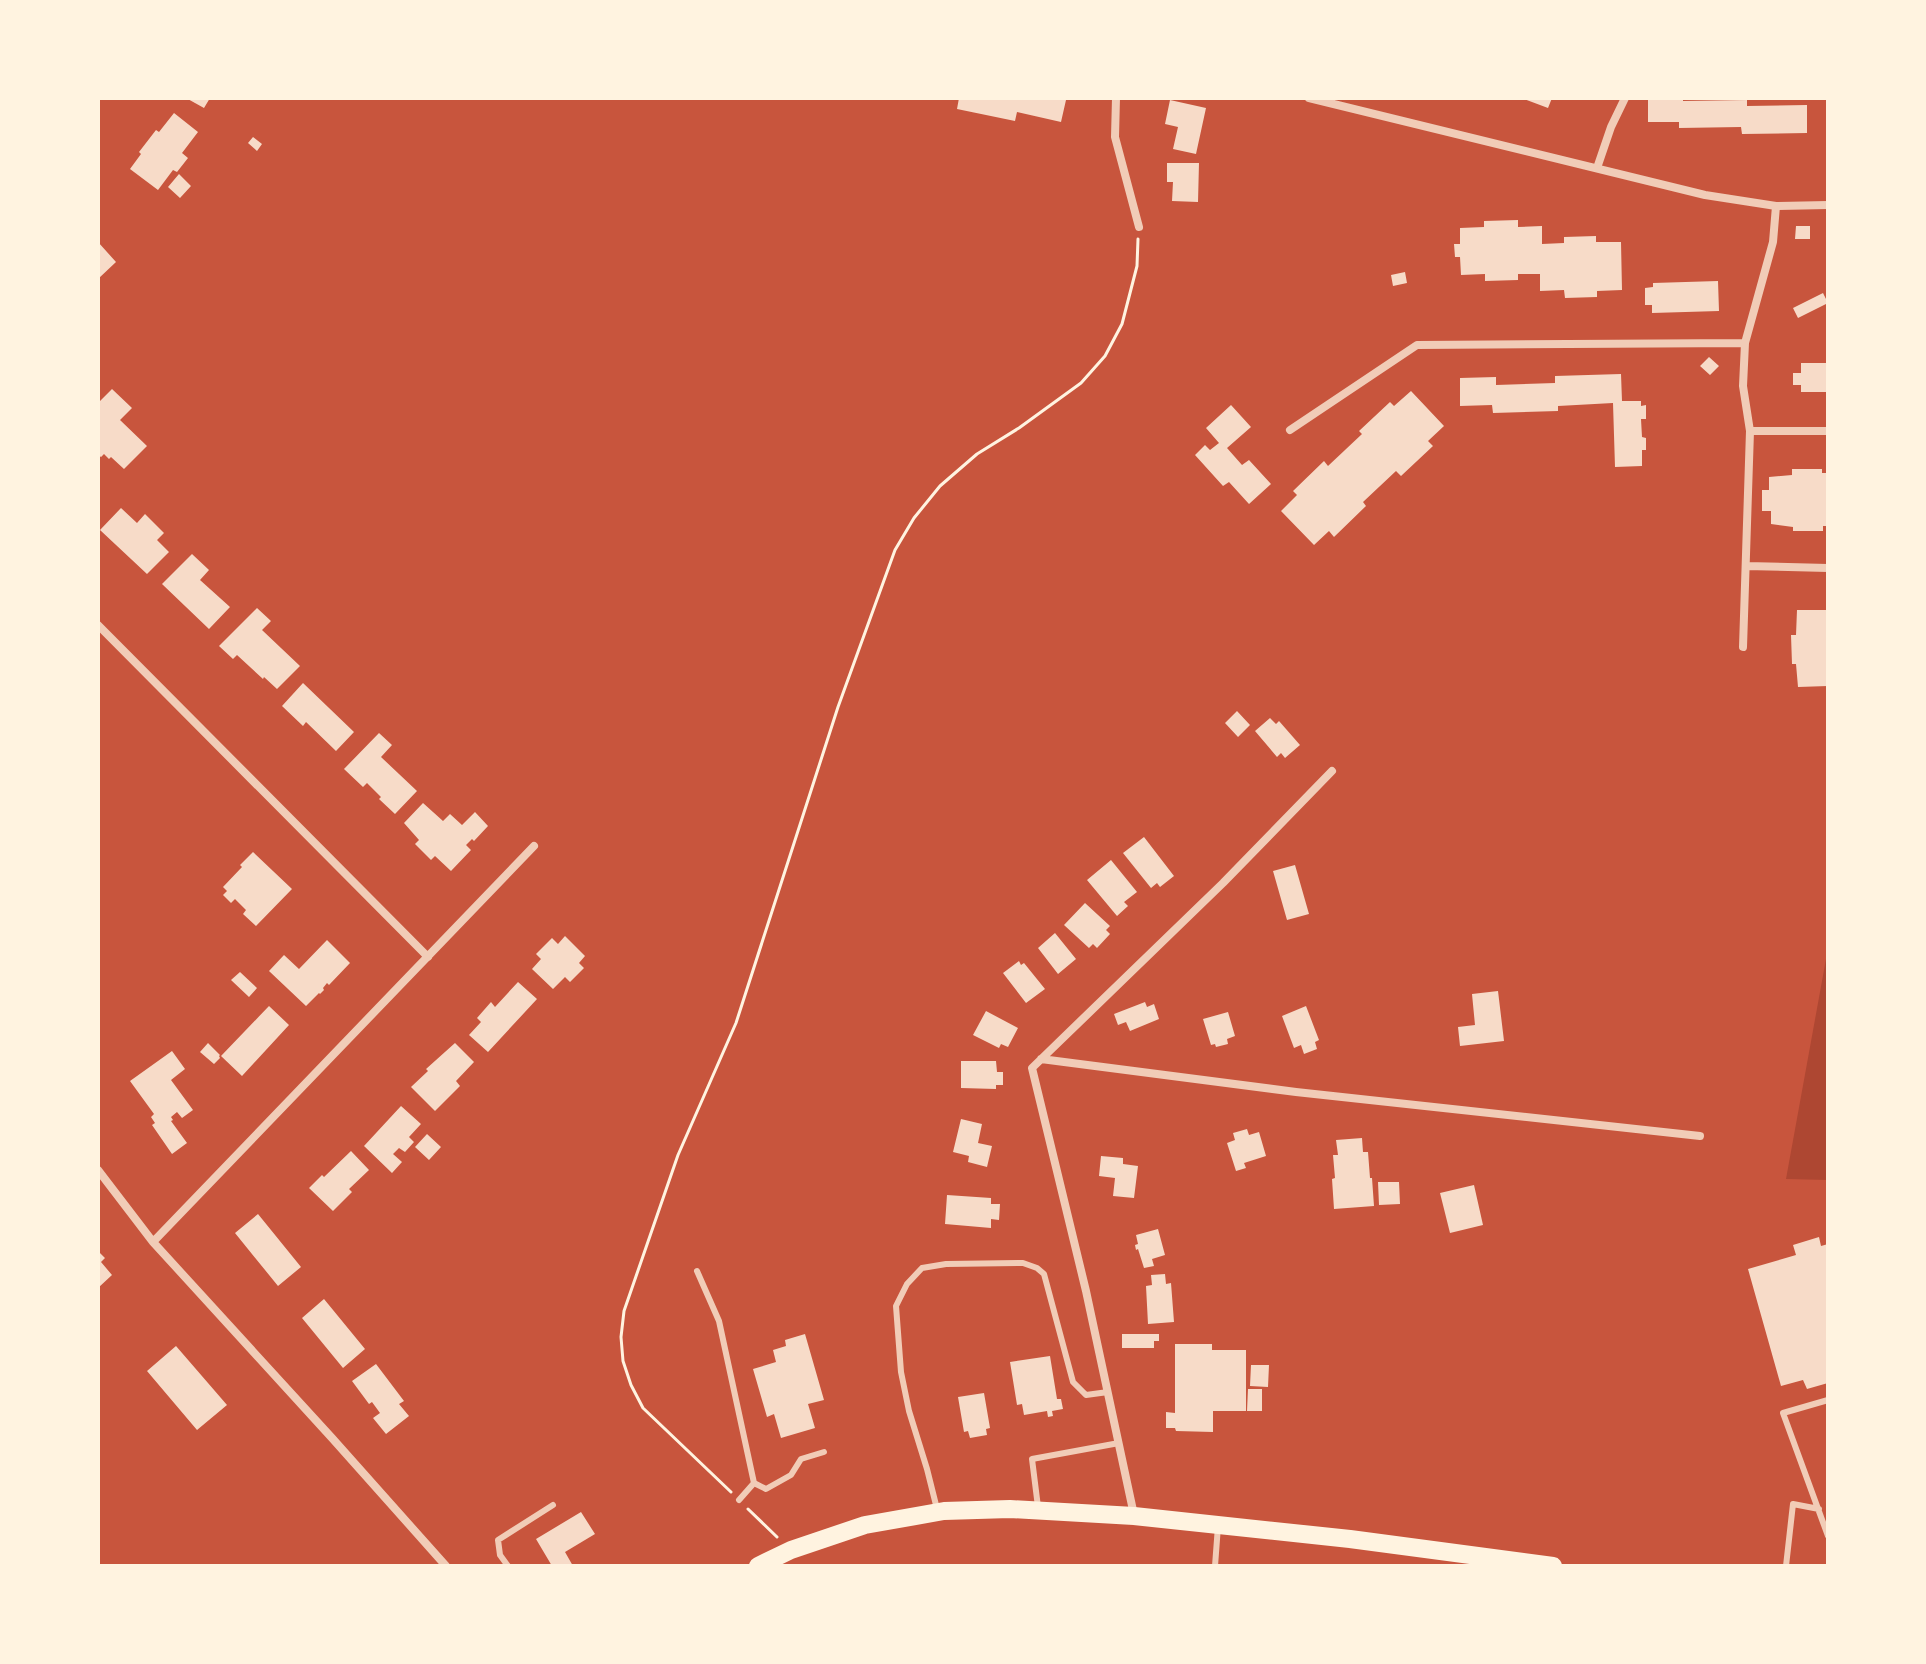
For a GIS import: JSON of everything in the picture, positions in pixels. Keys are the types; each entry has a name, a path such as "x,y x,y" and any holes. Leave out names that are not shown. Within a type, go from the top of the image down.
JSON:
{"main road":[{"path":"758,1566 791,1550 865,1525 938,1512 1010,1509 1134,1516 1350,1539 1553,1566"}],"street":[{"path":"1116,98 1115,137 1139,227"},
{"path":"1309,98 1705,195 1776,206 1828,205"},
{"path":"1597,168 1625,98"},
{"path":"1743,647 1750,431 1743,386 1745,343 1773,242 1776,206"},
{"path":"1290,430 1417,345 1745,343"},
{"path":"1750,431 1828,431"},
{"path":"1746,566 1828,568"},
{"path":"98,625 428,957"},
{"path":"1134,1516 1086,1291 1032,1068 1223,883 1332,771"},
{"path":"153,1242 534,846"},
{"path":"1041,1059 1296,1092 1700,1136"},
{"path":"98,1170 153,1242 446,1566"}],"lane":[{"path":"938,1512 901,1372 896,1306 907,1284 922,1268 946,1264 1023,1263 1037,1268 1044,1274 1073,1382 1086,1395 1108,1392"},
{"path":"697,1271 719,1321 754,1483"},
{"path":"1828,1400 1783,1413 1828,1536"},
{"path":"1039,1510 1032,1459 1119,1443"},
{"path":"754,1483 766,1489 791,1475 801,1459 824,1452"},
{"path":"739,1500 754,1483"},
{"path":"1786,1566 1793,1504 1819,1509"},
{"path":"508,1566 500,1555 498,1540 553,1505"},
{"path":"1215,1566 1218,1525"}],"path":[{"path":"791,1550 643,1408 623,1361 621,1337 624,1311 678,1155 736,1023 838,707 895,550 914,518 940,486 977,454 1081,383 1105,356 1122,324 1130,294 1137,266 1139,227"}],"shaded area":[{"path":"1828,948 1828,1180 1786,1179"}],"building":[{"path":"186,98 210,98 204,108"},
{"path":"959,98 1066,100 1061,122 1017,112 1015,121 957,109"},
{"path":"1521,98 1552,98 1548,108"},
{"path":"1648,98 1747,100 1747,106 1807,105 1807,133 1742,134 1741,127 1679,128 1679,122 1648,122"},
{"path":"1170,100 1206,108 1196,154 1173,149 1178,127 1165,124"},
{"path":"174,113 198,132 182,153 188,158 177,172 173,170 158,190 130,169 156,130 159,132"},
{"path":"253,137 262,144 257,151 248,143"},
{"path":"1167,163 1199,163 1198,202 1172,201 1173,182 1167,182"},
{"path":"179,174 191,186 180,198 168,187"},
{"path":"1518,220 1518,227 1542,226 1542,244 1564,243 1564,237 1596,236 1596,242 1621,242 1622,290 1597,291 1597,297 1565,298 1564,290 1540,291 1540,274 1518,274 1518,280 1485,281 1485,274 1461,275 1460,257 1455,257 1454,244 1460,244 1460,228 1484,227 1484,221"},
{"path":"1796,226 1810,226 1810,239 1795,239"},
{"path":"98,242 116,262 98,279"},
{"path":"1405,272 1407,283 1393,286 1391,275"},
{"path":"1718,281 1719,311 1652,313 1652,305 1645,305 1645,288 1653,287 1653,283"},
{"path":"1823,293 1828,303 1798,318 1793,308"},
{"path":"1709,357 1719,366 1710,375 1700,366"},
{"path":"1801,363 1828,363 1828,392 1801,392 1801,385 1793,385 1793,373 1801,373"},
{"path":"1621,374 1622,401 1641,401 1641,406 1646,405 1646,419 1641,419 1642,437 1646,438 1642,466 1615,467 1613,403 1558,406 1558,411 1493,413 1492,405 1460,406 1460,378 1496,377 1496,385 1555,383 1555,376"},
{"path":"112,389 132,408 120,420 147,446 124,469 111,457 98,455 98,403"},
{"path":"1411,391 1444,426 1428,441 1433,446 1401,476 1396,471 1363,502 1366,506 1334,537 1329,531 1314,545 1281,511 1297,495 1293,491 1324,461 1328,466 1390,402 1394,406"},
{"path":"1231,405 1251,427 1227,448 1242,465 1249,460 1271,484 1249,504 1229,482 1223,486 1195,455 1205,445 1210,450 1219,443 1206,428"},
{"path":"1792,469 1822,469 1822,473 1828,473 1828,526 1823,526 1823,531 1793,531 1793,527 1771,524 1771,511 1762,511 1762,490 1769,490 1769,477 1792,475"},
{"path":"121,508 137,523 145,514 164,533 157,540 169,552 147,574 100,530"},
{"path":"192,554 209,570 200,580 230,607 209,629 162,584"},
{"path":"257,608 271,621 262,630 300,666 277,689 237,655 233,659 219,646"},
{"path":"1797,610 1828,610 1828,686 1798,687 1796,664 1792,664 1791,635 1796,635"},
{"path":"303,683 354,732 336,751 306,722 303,726 282,706"},
{"path":"1237,711 1250,725 1238,737 1225,723"},
{"path":"1270,718 1276,724 1279,721 1300,745 1285,758 1281,753 1277,757 1255,731"},
{"path":"379,733 392,745 381,757 417,791 395,814 367,783 363,787 344,769"},
{"path":"423,803 443,821 450,814 462,825 475,812 488,826 466,845 471,850 451,871 435,856 431,860 415,844 419,840 404,823"},
{"path":"1144,837 1174,876 1160,887 1157,883 1151,888 1123,853"},
{"path":"253,852 292,889 256,926 243,914 246,910 235,899 231,903 223,895 227,891 223,887"},
{"path":"1111,860 1137,892 1124,902 1128,906 1117,916 1087,880"},
{"path":"1295,865 1309,914 1287,920 1273,871"},
{"path":"1085,903 1110,926 1106,930 1110,934 1097,948 1093,944 1089,948 1064,925"},
{"path":"1055,933 1076,959 1058,974 1038,948"},
{"path":"565,936 585,956 579,963 584,968 570,982 565,977 553,989 532,969 541,959 536,954 552,938 558,944"},
{"path":"327,940 350,963 306,1006 269,971 284,955 299,969"},
{"path":"1019,961 1045,989 1026,1003 1003,973"},
{"path":"240,972 257,988 249,997 231,980"},
{"path":"518,982 537,999 488,1052 469,1035 481,1022 477,1018 491,1002 495,1007"},
{"path":"1498,991 1504,1041 1460,1046 1458,1027 1475,1025 1472,994"},
{"path":"1145,1002 1147,1007 1154,1004 1159,1019 1130,1031 1126,1022 1118,1025 1114,1014"},
{"path":"269,1006 289,1025 242,1076 221,1056"},
{"path":"1306,1006 1319,1040 1315,1042 1317,1049 1304,1054 1301,1045 1294,1048 1282,1016"},
{"path":"986,1011 1018,1028 1008,1047 1001,1044 999,1048 973,1035"},
{"path":"1228,1012 1235,1036 1227,1039 1228,1044 1211,1045 1203,1019"},
{"path":"208,1043 220,1055 214,1064 200,1052"},
{"path":"455,1043 474,1062 456,1081 460,1086 435,1111 411,1087"},
{"path":"172,1051 185,1069 171,1080 193,1110 182,1118 177,1112 171,1117 187,1143 172,1154 152,1125 155,1123 151,1117 154,1114 130,1081"},
{"path":"961,1061 996,1061 997,1072 1003,1072 1003,1085 996,1085 996,1089 961,1088"},
{"path":"401,1106 421,1124 409,1137 414,1142 405,1152 399,1148 393,1154 402,1162 392,1173 364,1146"},
{"path":"961,1119 982,1124 978,1143 992,1146 987,1167 968,1162 969,1156 953,1152"},
{"path":"1247,1129 1249,1135 1259,1132 1266,1156 1244,1163 1246,1168 1236,1171 1227,1143 1235,1140 1233,1133"},
{"path":"427,1134 441,1147 429,1160 415,1147"},
{"path":"1362,1138 1363,1152 1368,1152 1374,1206 1334,1209 1332,1179 1335,1178 1333,1155 1338,1155 1336,1140"},
{"path":"351,1151 369,1170 349,1189 352,1192 333,1211 309,1188"},
{"path":"1101,1156 1123,1158 1123,1164 1138,1166 1134,1198 1113,1196 1115,1178 1099,1176"},
{"path":"1378,1182 1399,1182 1400,1204 1379,1205"},
{"path":"1474,1185 1483,1225 1450,1233 1440,1193"},
{"path":"947,1195 991,1198 991,1204 1000,1204 999,1220 991,1219 991,1228 945,1224"},
{"path":"258,1214 301,1267 278,1286 235,1233"},
{"path":"1158,1229 1165,1255 1152,1259 1154,1266 1144,1268 1136,1250 1136,1235"},
{"path":"1819,1237 1821,1246 1828,1244 1828,1383 1807,1389 1803,1380 1781,1386 1748,1269 1796,1255 1793,1245"},
{"path":"98,1251 105,1258 101,1262 112,1275 98,1288"},
{"path":"1165,1274 1166,1284 1171,1283 1174,1322 1148,1324 1146,1286 1152,1285 1151,1275"},
{"path":"324,1299 365,1349 343,1368 302,1318"},
{"path":"805,1334 824,1400 808,1404 815,1428 781,1438 774,1414 767,1417 753,1369 776,1362 773,1350 786,1346 785,1340"},
{"path":"1122,1334 1159,1334 1159,1341 1154,1341 1154,1348 1122,1348"},
{"path":"1175,1344 1212,1344 1212,1350 1246,1350 1246,1411 1213,1411 1213,1432 1166,1428 1166,1412 1175,1413"},
{"path":"176,1346 227,1405 197,1430 147,1371"},
{"path":"1050,1356 1057,1399 1061,1399 1063,1409 1052,1411 1053,1416 1048,1417 1047,1411 1024,1415 1022,1404 1017,1405 1010,1362"},
{"path":"376,1364 404,1401 399,1404 409,1416 386,1434 373,1418 380,1413 352,1381"},
{"path":"1251,1365 1269,1365 1268,1387 1250,1386"},
{"path":"1248,1389 1262,1389 1262,1411 1247,1411"},
{"path":"984,1393 990,1428 986,1429 987,1435 970,1438 968,1431 964,1432 958,1397"},
{"path":"581,1512 595,1534 565,1552 573,1566 552,1566 536,1539"}]}
